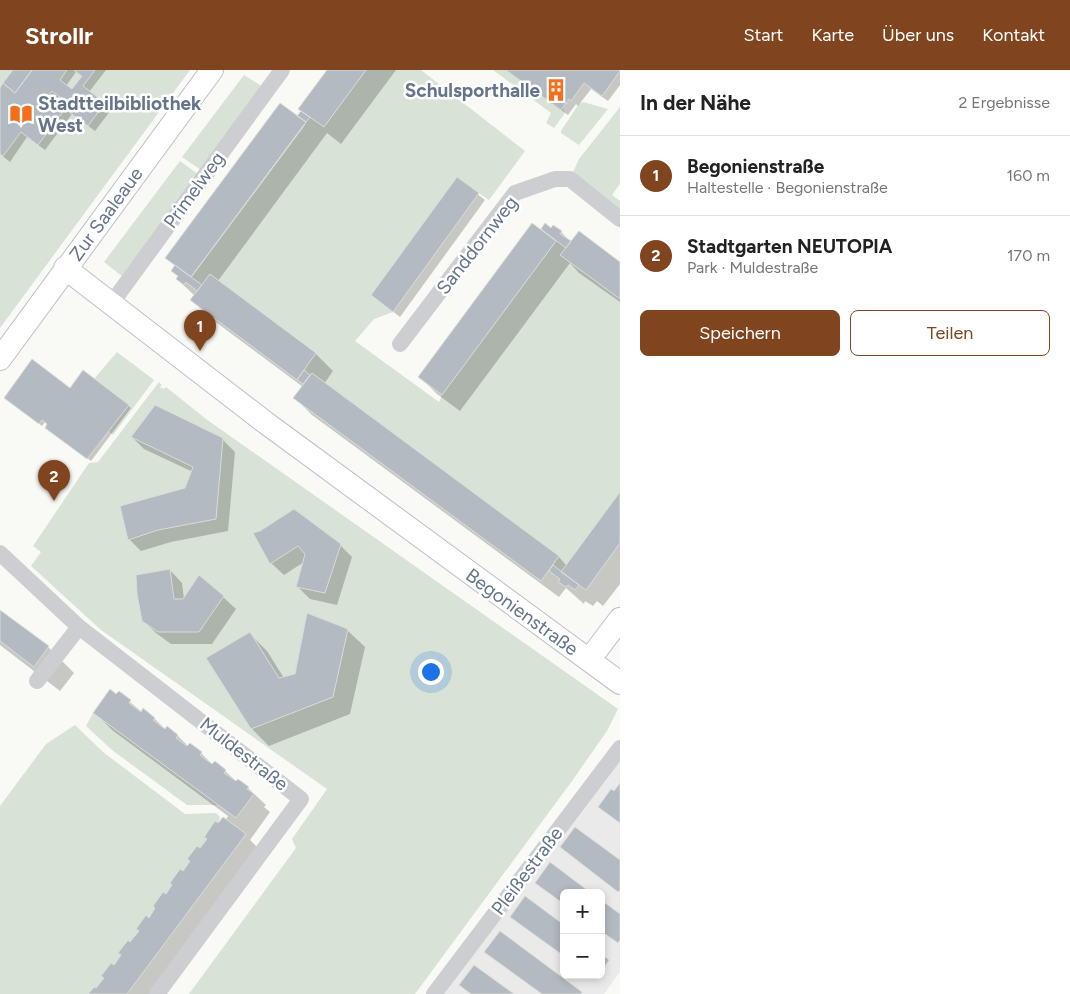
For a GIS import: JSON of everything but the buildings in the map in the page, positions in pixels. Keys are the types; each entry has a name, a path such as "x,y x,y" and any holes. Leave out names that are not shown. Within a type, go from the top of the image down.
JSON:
{"street":[{"name":"Zur Saaleaue","path":"0,359 212,70"},
{"name":"Primelweg","path":"111,304 275,72"},
{"name":"Sanddornweg","path":"400,344 515,193 555,180 570,180 620,219"},
{"name":"Begonienstraße","path":"66,268 280,434 620,683"},
{"name":"Muldestraße","path":"0,554 79,627 301,799 157,994"},
{"path":"589,660 620,619"},
{"path":"37,681 79,627"},
{"name":"Pleißestraße","path":"434,994 620,748"}],"shaded area":[{"path":"0,70 190,70 0,328"},
{"path":"366,70 421,70 525,151 489,200 457,178 371,295 393,312 374,319 355,341 439,402 442,395 556,241 566,248 561,256 620,299 620,492 561,572 553,565 559,556 304,370 316,353 210,274 202,285 191,277 310,117 324,127"},
{"path":"493,70 506,70 563,108 565,113 554,128 546,123 551,113"},
{"path":"244,75 263,87 201,170 182,157"},
{"path":"583,102 608,109 579,145 561,133 561,131 578,105"},
{"path":"620,107 620,184 612,195 620,201 620,218 570,179 579,159"},
{"path":"180,161 198,174 123,277 104,262"},
{"path":"117,352 154,380 113,435 109,431 128,404 94,379"},
{"path":"159,382 162,385 160,387 164,389 166,387 206,419 618,709 607,731 572,781 415,994 189,994 296,848 292,839 327,789 101,630 31,566 41,552 33,546 89,463 98,462"},
{"path":"93,713 218,805 187,805 112,750 86,726"},
{"path":"75,725 103,752 185,814 216,813 220,817 218,823 215,821 204,836 207,839 200,848 197,846 187,859 190,861 183,871 180,869 170,883 172,885 166,894 163,892 153,906 155,908 149,917 146,915 136,929 139,931 130,942 127,940 119,953 121,955 96,988 93,987 88,994 0,994 0,806 46,744"},
{"path":"620,758 620,972 604,994 443,994"}],"place":[{"name":"Schulsporthalle","path":"556,90"},
{"name":"Stadtteilbibliothek West","path":"21,114"},
{"name":"Begonienstraße","path":"200,351"},
{"name":"Stadtgarten NEUTOPIA","path":"54,501"}]}
